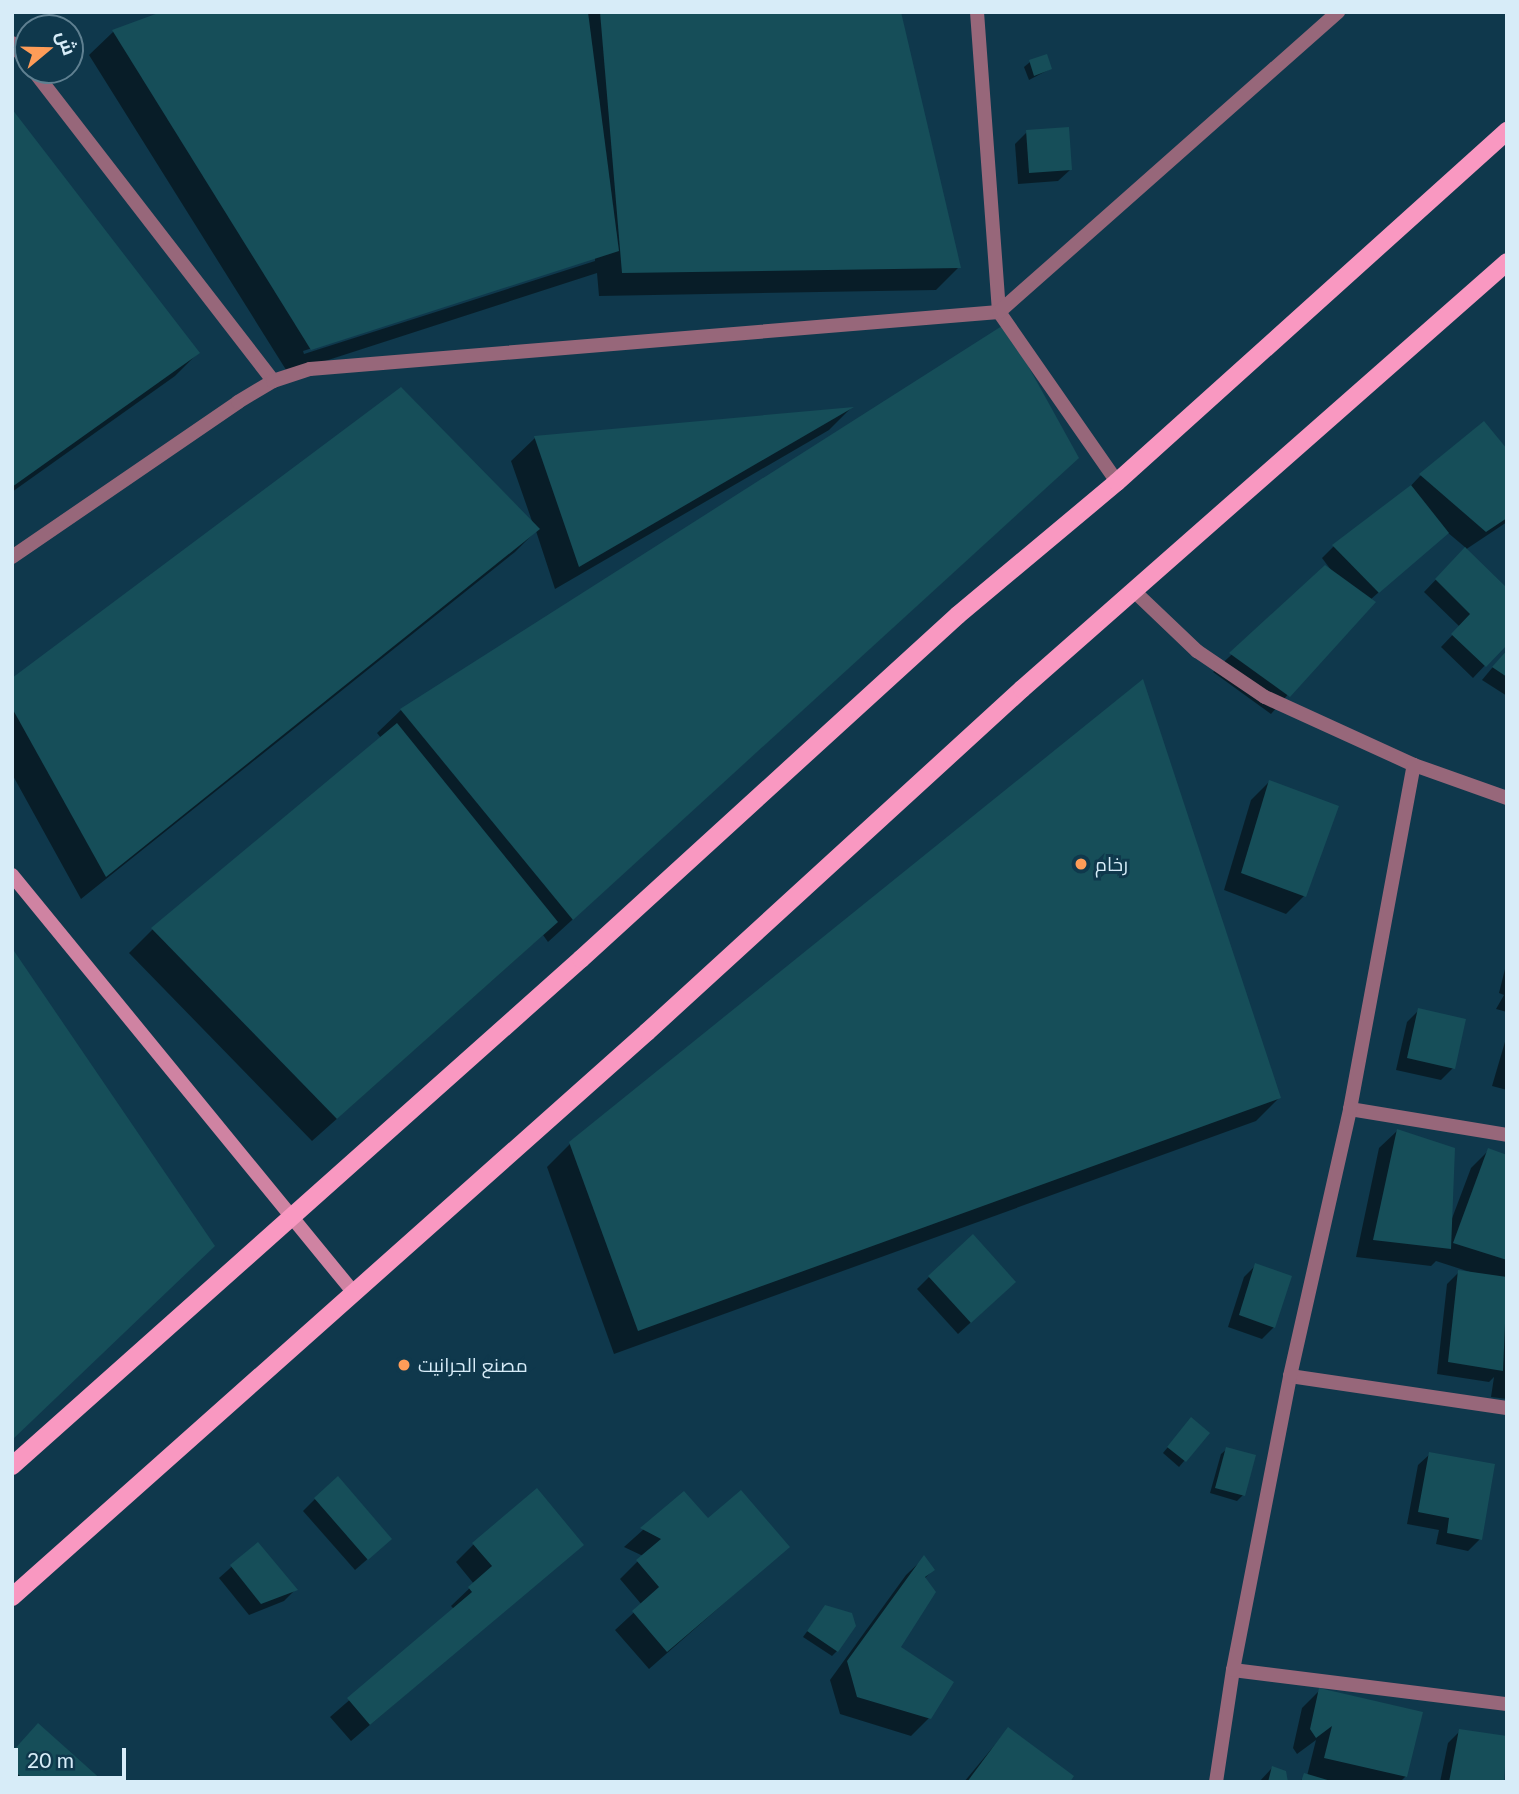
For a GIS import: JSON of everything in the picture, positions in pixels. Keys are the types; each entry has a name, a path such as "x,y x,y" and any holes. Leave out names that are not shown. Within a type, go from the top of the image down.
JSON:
{"main road":[{"path":"12,1466 293,1217 958,615 1117,482 1507,131"},
{"path":"12,1597 647,1032 1022,689 1507,262"}],"street":[{"path":"977,12 999,312 1117,482"},
{"path":"12,557 273,381 310,369 999,312 1338,12"},
{"path":"44,84 273,381"},
{"path":"1135,592 1197,651 1265,697 1414,765 1507,799"},
{"path":"1216,1782 1233,1670 1290,1376 1350,1109 1414,765"},
{"path":"12,875 354,1293"},
{"path":"1350,1109 1507,1135"},
{"path":"1290,1376 1507,1408"},
{"path":"1233,1670 1507,1704"}],"building":[{"path":"161,12 588,12 619,251 311,350 112,30"},
{"path":"600,12 901,12 961,268 622,273"},
{"path":"1047,54 1052,69 1034,76 1029,60"},
{"path":"12,109 200,353 12,487"},
{"path":"1069,127 1072,170 1029,173 1026,130"},
{"path":"1005,324 1079,458 573,920 400,709"},
{"path":"401,387 540,529 106,877 12,708 12,678"},
{"path":"854,407 579,567 534,436"},
{"path":"1484,421 1507,449 1507,518 1486,532 1419,474"},
{"path":"1411,485 1449,533 1379,593 1332,545"},
{"path":"1465,547 1507,588 1507,645 1486,667 1451,634 1470,614 1435,579"},
{"path":"1325,565 1376,602 1290,697 1229,653"},
{"path":"1507,650 1507,677 1492,667"},
{"path":"1143,679 1281,1098 638,1331 569,1142"},
{"path":"397,723 558,922 337,1119 151,928"},
{"path":"1269,780 1339,806 1306,897 1241,873"},
{"path":"12,948 215,1246 12,1440"},
{"path":"1418,1008 1466,1019 1455,1069 1407,1058"},
{"path":"1397,1129 1455,1148 1451,1249 1373,1240"},
{"path":"1488,1148 1507,1155 1507,1260 1453,1243"},
{"path":"973,1234 1016,1282 971,1323 928,1276"},
{"path":"1255,1263 1292,1276 1275,1328 1239,1315"},
{"path":"1458,1270 1507,1277 1503,1371 1448,1362"},
{"path":"1191,1417 1210,1433 1186,1462 1167,1447"},
{"path":"1226,1447 1256,1455 1245,1496 1215,1488"},
{"path":"1429,1452 1495,1464 1482,1540 1447,1533 1449,1518 1418,1512"},
{"path":"338,1476 392,1539 368,1560 314,1498"},
{"path":"537,1488 584,1545 370,1725 347,1698 472,1592 468,1587 492,1566 472,1543"},
{"path":"741,1490 790,1547 667,1652 632,1611 659,1587 636,1560 661,1539 640,1528 684,1491 708,1518"},
{"path":"258,1542 298,1590 261,1604 230,1565"},
{"path":"924,1555 935,1570 925,1577 936,1592 901,1647 954,1682 931,1719 857,1697 847,1661"},
{"path":"825,1605 852,1613 856,1626 838,1652 807,1631"},
{"path":"1319,1688 1423,1712 1407,1777 1324,1758 1332,1726 1316,1738 1310,1729"},
{"path":"38,1723 104,1782 27,1782 12,1769 12,1752"},
{"path":"1008,1727 1074,1776 1070,1782 967,1782"},
{"path":"1459,1729 1507,1736 1504,1782 1449,1782"},
{"path":"1272,1766 1286,1771 1288,1782 1268,1782"},
{"path":"1304,1773 1331,1781 1331,1782 1301,1782"}],"place":[{"name":"رخام","path":"1081,864"},
{"name":"مصنع الجرانيت","path":"404,1365"}]}
